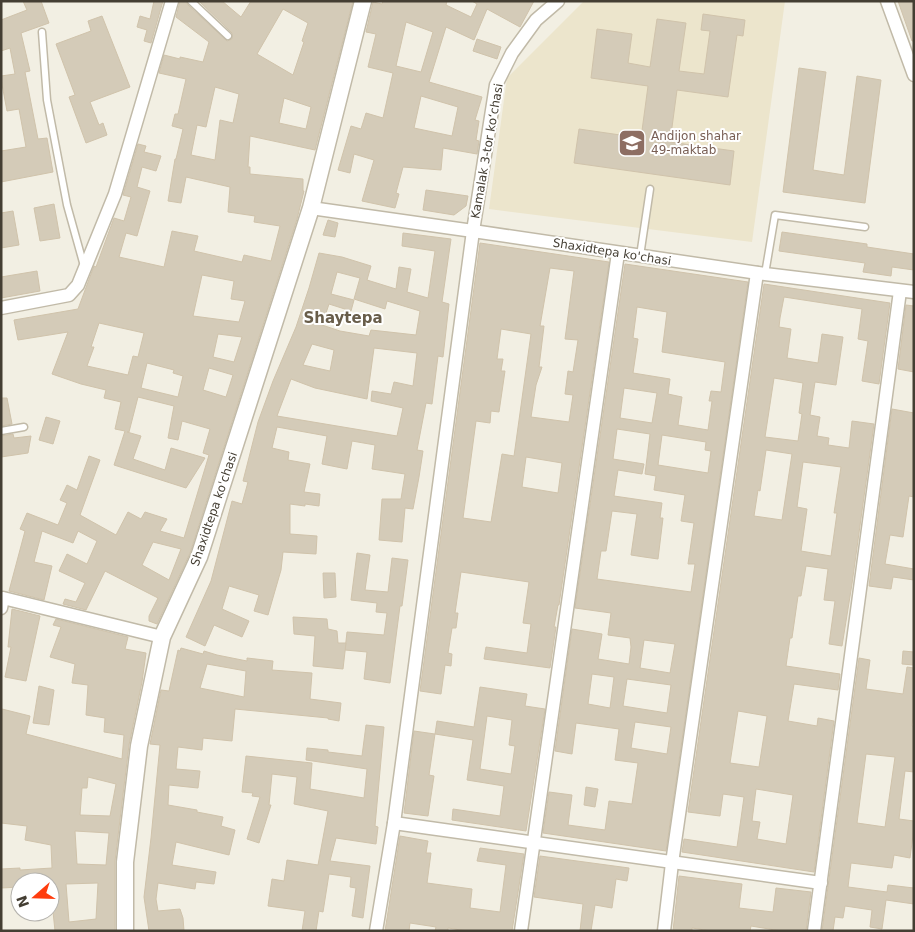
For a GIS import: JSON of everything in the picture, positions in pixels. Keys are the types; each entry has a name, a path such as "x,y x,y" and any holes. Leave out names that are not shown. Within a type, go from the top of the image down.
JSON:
{"street":[{"path":"1,308 69,295 78,285 115,194 172,1"},
{"name":"Shaxidtepa ko'chasi","path":"125,931 125,862 139,746 162,637 199,557 311,208 363,1"},
{"name":"Kamalak 3-tor koʻchasi","path":"376,931 394,823 473,231 496,85 512,52 536,20 558,1"},
{"path":"887,1 914,75"},
{"name":"Shaxidtepa ko'chasi","path":"311,208 761,274 914,292"},
{"path":"521,931 618,253"},
{"path":"664,931 672,863 761,274"},
{"path":"814,931 900,291"},
{"path":"2,599 162,637"},
{"path":"394,823 821,883"}],"lane":[{"path":"192,1 228,36"},
{"path":"42,32 47,100 67,205 84,267"},
{"path":"640,256 650,189"},
{"path":"761,274 775,215 865,227"},
{"path":"1,431 24,427"}],"shaded area":[{"name":"Andijon shahar 49-maktab","path":"584,1 785,1 752,242 489,209 507,78"}],"building":[{"path":"23,1 41,1 49,23 21,33 30,71 25,72 38,139 47,138 53,172 1,182 1,151 26,147 19,109 7,111 1,79 1,76 15,74 10,48 1,51 1,20 27,10"},
{"path":"154,1 163,1 151,43 144,41 147,30 137,27 140,16 150,19"},
{"path":"180,1 186,1 227,41 232,39 232,33 199,1 222,1 241,17 251,1 353,1 315,150 250,136 248,167 250,167 250,174 303,179 304,191 297,219 190,553 157,624 149,621 149,616 158,598 105,571 86,610 63,604 65,599 76,602 85,583 59,571 67,554 87,564 97,541 78,531 73,543 42,531 34,562 52,566 44,600 9,591 25,531 20,529 27,513 58,525 67,503 60,500 67,485 77,490 89,456 100,460 80,515 116,535 128,512 141,519 145,512 167,519 160,531 184,538 209,455 203,453 210,429 182,421 178,440 168,438 174,406 138,397 129,432 127,432 141,436 133,459 165,470 171,448 205,458 186,488 114,465 125,431 115,429 121,402 104,398 106,390 52,374 68,332 18,340 14,320 78,309 114,218 124,221 131,197 123,195 138,144 146,146 144,152 161,156 156,171 142,167 137,187 150,191 137,236 126,233 119,257 164,267 172,231 198,236 194,251 242,262 244,255 271,261 280,226 254,222 255,216 228,212 230,187 186,177 181,203 168,201 175,159 183,129 172,126 175,114 178,114 186,79 159,73 164,55 203,62 209,42 176,17","holes":["283,9 308,23 293,75 257,54","215,87 239,94 233,123 220,120 215,160 191,155 197,125 206,127","284,98 311,107 306,129 279,123","202,275 234,281 231,299 245,301 239,322 193,316","99,323 144,333 138,357 133,356 128,375 87,366 94,347 91,347","218,334 242,337 234,362 213,357","147,363 174,370 173,373 183,376 178,397 141,388","209,368 233,375 226,397 203,390","153,542 181,549 169,580 142,565"]},
{"path":"383,1 447,1 446,5 471,17 477,4 472,1 534,1 520,27 487,9 474,40 446,27 429,82 482,97 475,120 479,121 476,140 479,141 477,154 443,148 441,170 403,167 396,193 399,194 395,208 362,201 374,160 354,154 350,173 338,170 351,126 361,129 366,113 383,118 393,73 368,67 376,34 366,32 373,2 382,4","holes":["406,22 433,32 421,72 396,66","421,96 458,107 452,136 414,128"]},
{"path":"898,1 914,1 914,41 912,41"},
{"path":"703,14 745,20 743,36 737,35 728,97 677,90 670,142 734,151 730,185 574,163 579,129 641,138 648,86 591,78 597,29 632,34 628,63 650,67 657,19 686,23 679,71 704,74 710,31 701,30"},
{"path":"102,16 130,87 90,102 99,125 103,123 107,135 86,143 69,97 75,95 56,44 91,31 88,21"},
{"path":"477,39 501,47 497,59 473,51"},
{"path":"799,68 826,72 813,170 844,175 857,76 881,80 865,203 783,192"},
{"path":"426,190 468,196 466,206 454,215 423,210"},
{"path":"54,204 60,238 40,241 34,208"},
{"path":"13,211 19,245 1,248 1,213"},
{"path":"328,220 338,223 335,237 323,235"},
{"path":"782,232 867,244 867,247 914,254 914,270 892,267 891,276 863,272 865,263 779,251"},
{"path":"403,233 451,239 442,302 449,304 443,357 438,356 432,404 426,403 417,450 423,451 419,477 413,509 405,508 402,542 379,540 382,499 401,499 405,474 372,469 375,445 352,441 347,469 322,464 327,436 277,427 272,448 289,452 288,460 310,464 304,492 320,494 319,506 290,504 290,534 317,536 316,554 283,552 281,570 268,615 254,611 259,595 229,586 222,609 249,621 242,637 214,625 205,646 186,637 211,581 232,501 242,504 248,482 243,481 258,422 296,327 319,253 342,257 371,266 367,280 396,289 399,267 411,269 407,292 428,298 435,251 402,246","holes":["337,272 360,278 354,299 385,309 387,301 420,311 416,335 371,330 369,336 340,331 322,325 329,304 351,311 354,300 331,294","312,344 334,350 330,371 303,365","374,348 417,353 413,386 394,382 391,394 372,391 371,401 403,408 397,436 277,416 291,379 315,388 367,399"]},
{"path":"480,243 609,262 559,605 554,627 556,627 550,668 484,659 486,647 527,653 531,624 523,623 529,582 461,572 455,613 458,613 456,628 452,628 448,653 452,654 451,666 445,665 441,694 420,691","holes":["550,268 574,271 565,339 578,340 573,372 568,371 565,394 573,395 569,422 531,417 536,385 542,367 539,367 544,326 540,326","501,329 531,334 514,456 502,454 491,522 463,518 476,421 490,423 491,411 499,412 505,371 501,371 503,359 497,359","526,457 562,463 558,493 522,487"]},
{"path":"625,264 748,282 666,851 543,833 549,792 572,795 568,825 605,830 609,801 632,804 638,763 615,760 619,729 576,723 572,754 555,751 572,629 602,634 598,659 629,664 630,638 608,635 611,613 575,608","holes":["637,307 667,312 662,352 725,362 721,392 711,391 709,401 712,401 708,430 678,425 682,397 668,394 670,379 633,373 638,339 633,338","624,388 657,393 652,423 620,418","617,429 650,434 645,474 656,476 654,490 685,495 681,521 694,523 688,564 695,564 691,592 597,579 601,551 606,551 612,511 637,514 631,555 658,559 663,518 660,518 662,503 614,496 618,470 642,474 644,464 613,459","662,435 706,442 705,450 711,451 708,473 658,465","644,640 675,644 670,673 640,668","592,674 614,677 610,708 588,704","627,679 671,685 667,713 623,706","635,722 671,727 667,754 631,748"]},
{"path":"37,271 40,291 1,298 1,277"},
{"path":"764,284 890,303 879,384 862,381 868,341 858,339 862,309 784,297 780,318 779,327 791,329 787,358 818,363 822,334 843,337 836,385 815,382 810,415 820,417 817,436 829,438 828,445 849,448 852,421 874,424 842,646 829,644 835,601 824,600 828,569 806,566 801,596 798,596 786,666 840,674 838,690 794,684 788,721 817,726 818,718 834,721 814,872 682,852 684,839 737,847 744,797 723,794 720,816 688,812","holes":["774,378 803,383 799,413 802,414 798,441 765,437","766,450 792,454 782,520 754,516 758,490 760,491","803,462 841,467 834,513 837,513 831,556 801,551 807,509 797,507","738,711 767,716 759,767 730,763","756,789 793,795 786,844 757,839 760,822 752,821"]},
{"path":"906,305 914,306 914,372 898,369"},
{"path":"1,398 7,398 12,424 1,426"},
{"path":"892,409 914,413 914,497 909,496 903,537 890,535 885,564 914,569 914,580 893,577 891,589 869,586"},
{"path":"46,417 60,421 53,444 39,440"},
{"path":"13,434 14,438 31,436 28,453 1,457 1,436"},
{"path":"357,553 370,555 365,590 388,592 392,558 408,560 390,683 364,679 367,652 345,650 347,632 384,635 387,613 376,612 377,603 351,600"},
{"path":"323,573 335,573 336,597 324,598"},
{"path":"12,609 40,616 26,681 5,677 11,647 8,647"},
{"path":"293,617 327,619 328,629 337,631 338,643 346,643 343,669 313,666 315,636 294,634"},
{"path":"56,619 128,637 125,649 146,653 129,745 115,861 115,931 55,931 54,922 60,922 60,872 10,872 10,888 1,888 1,869 52,868 51,845 25,840 27,826 1,823 2,709 30,716 26,734 122,759 124,735 104,732 105,718 86,715 88,685 72,683 75,664 50,657 61,627 53,625","holes":["88,777 116,784 110,816 80,815 82,788 87,788","75,831 109,833 106,865 77,864","98,883 96,919 69,922 66,884"]},
{"path":"181,648 203,654 204,651 247,661 247,658 273,661 272,670 312,673 310,699 341,703 339,721 328,718 235,709 232,741 203,738 202,750 178,747 176,769 200,771 198,788 169,785 168,805 223,817 221,826 235,830 229,855 176,842 172,865 216,872 214,884 196,882 195,889 158,883 156,899 158,911 180,909 184,931 149,931 144,897 160,745 150,744 161,690 169,691 178,650 180,651","holes":["207,664 246,671 244,697 200,688"]},
{"path":"903,651 914,652 914,665 902,664"},
{"path":"859,658 870,660 866,689 903,694 907,667 914,668 912,726 914,726 914,772 905,771 899,819 914,821 910,858 894,855 892,868 851,863 848,887 887,892 888,885 914,888 914,904 886,900 882,929 870,927 872,910 845,906 843,918 835,917 833,931 822,931","holes":["866,754 895,757 885,827 857,823"]},
{"path":"39,686 54,690 49,725 33,723"},
{"path":"480,687 527,694 525,706 545,709 526,831 452,820 453,809 500,816 504,786 467,780 473,740 435,734 437,721 474,727","holes":["487,716 512,720 509,745 515,746 511,774 480,769"]},
{"path":"366,725 384,727 375,826 378,827 376,844 336,838 330,861 370,866 363,918 352,916 356,888 350,887 351,877 329,874 323,912 319,911 316,931 302,931 305,911 268,906 272,879 284,881 287,860 318,865 328,811 294,804 297,777 272,774 269,805 271,805 259,843 247,839 260,797 252,796 253,793 242,792 246,756 312,763 310,789 364,798 367,769 306,760 307,748 362,756"},
{"path":"414,731 435,734 429,775 434,776 428,816 404,813"},
{"path":"586,787 598,789 595,807 584,805"},
{"path":"400,836 428,841 426,853 431,853 427,883 472,889 470,908 500,912 506,865 477,861 480,848 524,854 512,931 467,931 448,928 448,931 435,931 436,927 410,923 409,931 385,931"},
{"path":"540,856 629,868 627,881 616,879 612,908 595,905 591,931 580,931 583,904 534,897"},
{"path":"679,876 742,884 739,908 773,912 776,888 811,892 806,931 781,931 751,926 750,931 711,931 692,928 692,931 673,931"}],"place":[{"name":"Andijon shahar 49-maktab","path":"632,143"}],"district":[{"name":"Shaytepa","path":"343,318"}]}
